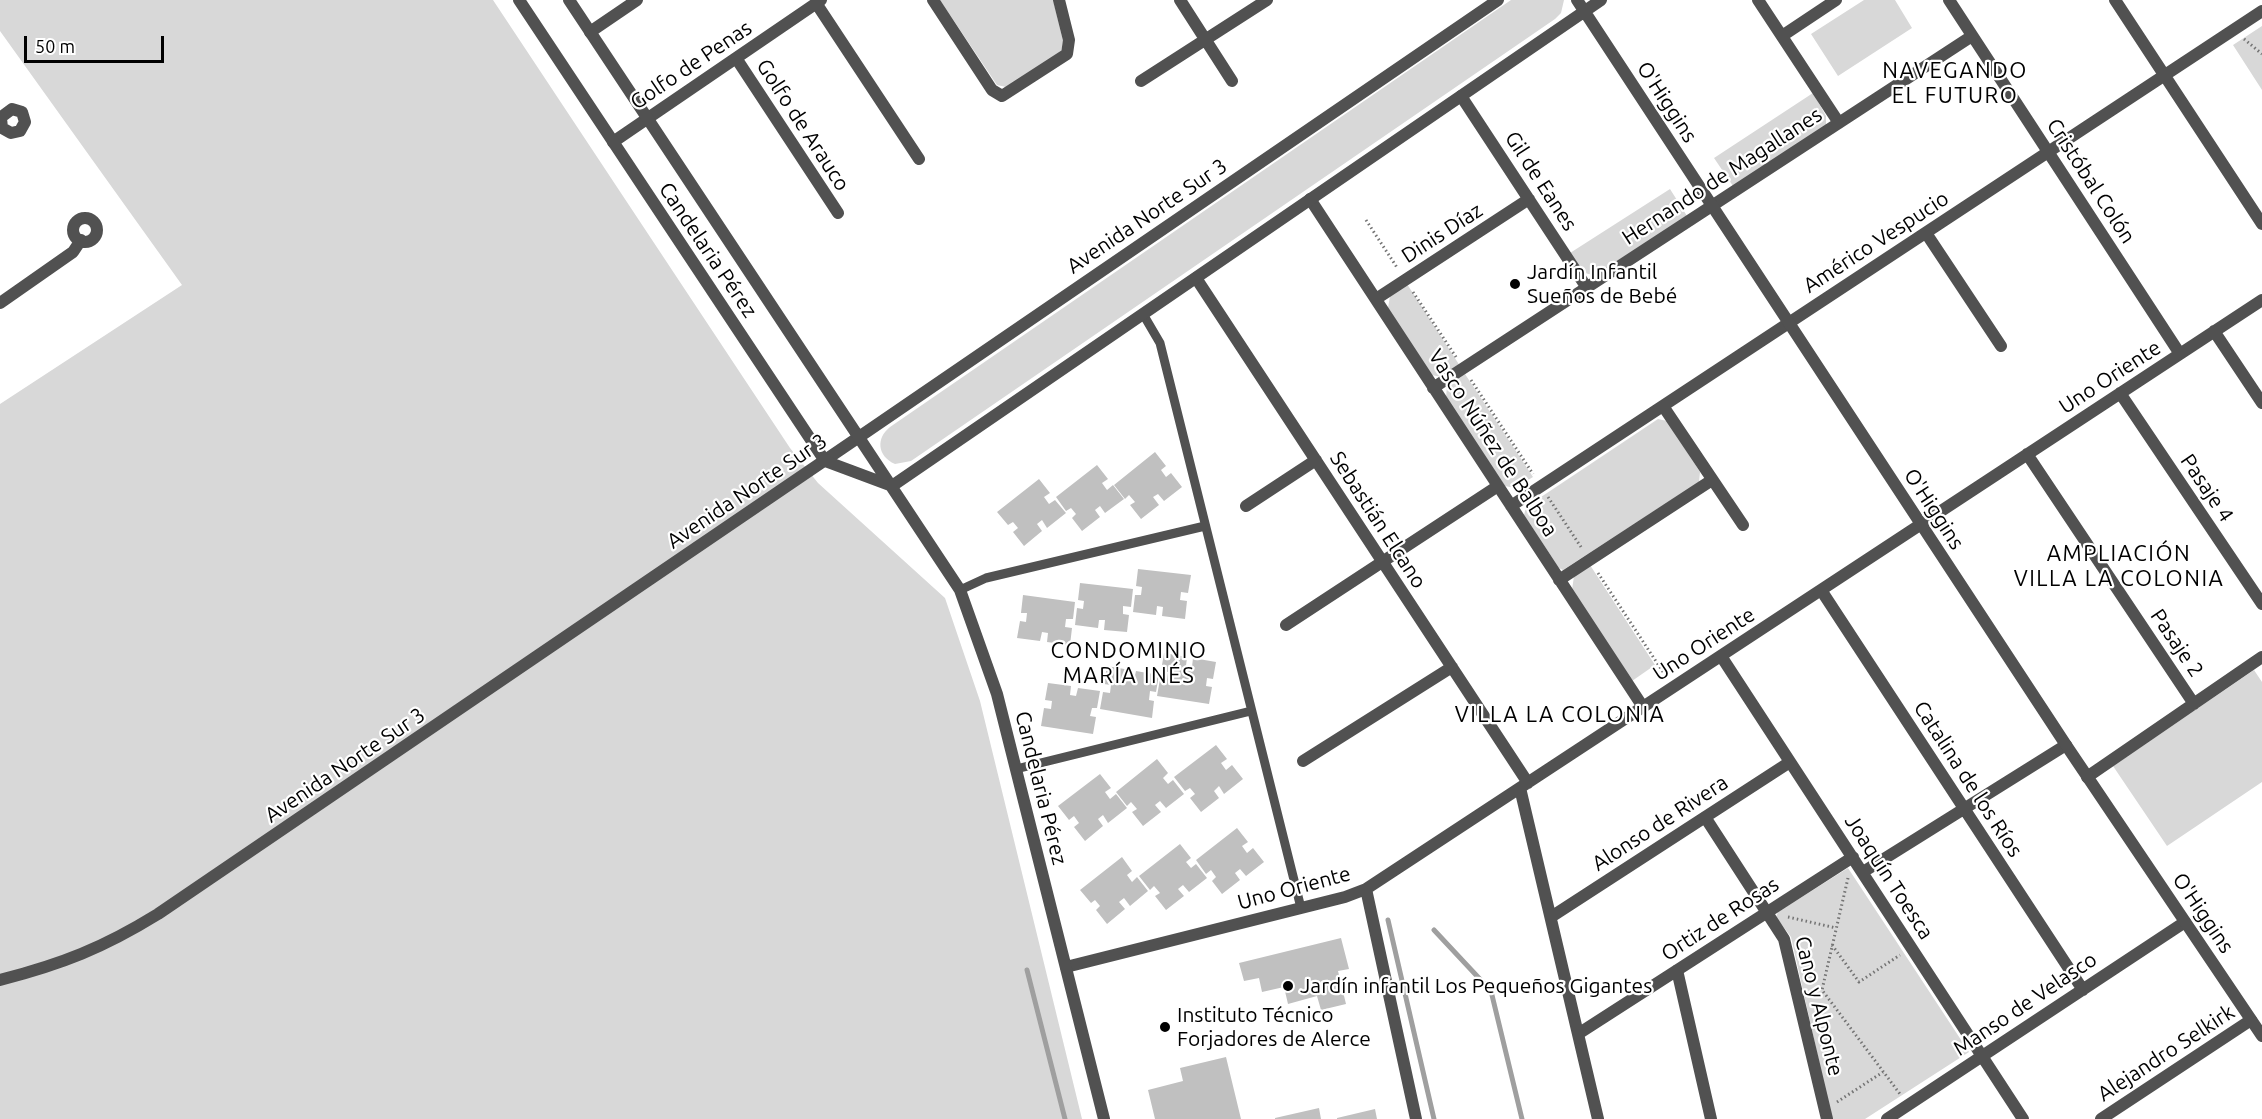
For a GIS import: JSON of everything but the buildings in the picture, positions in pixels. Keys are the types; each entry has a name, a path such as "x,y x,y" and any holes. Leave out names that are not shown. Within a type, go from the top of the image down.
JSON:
{"street":[{"name":"Candelaria Pérez","path":"519,0 825,461"},
{"name":"Candelaria Pérez","path":"569,0 960,590 997,694 1104,1119"},
{"path":"591,32 637,0"},
{"path":"933,0 992,90 1002,96 1067,54 1069,40 1059,0"},
{"path":"1180,0 1232,81"},
{"path":"1141,81 1267,0"},
{"name":"Avenida Norte Sur 3","path":"0,980 72,960 102,947 158,914 1498,0"},
{"name":"O'Higgins","path":"1577,0 2087,777 2262,1036"},
{"path":"825,461 892,486 1601,0"},
{"path":"1758,0 1839,123"},
{"path":"1782,36 1836,0"},
{"name":"Cristóbal Colón","path":"1949,0 2180,354"},
{"path":"2115,0 2262,224"},
{"name":"Golfo de Penas","path":"613,142 819,2"},
{"path":"819,2 919,159"},
{"name":"Américo Vespucio","path":"1511,506 2262,11"},
{"name":"Hernando de Magallanes","path":"1433,388 1972,36"},
{"name":"Golfo de Arauco","path":"736,58 838,213"},
{"name":"Gil de Eanes","path":"1461,96 1587,288"},
{"name":"Vasco Núñez de Balboa","path":"1310,199 1643,707"},
{"name":"Dinis Díaz","path":"1376,299 1529,199"},
{"path":"1926,232 2001,346"},
{"path":"0,303 73,252 81,240"},
{"name":"Sebastián Elcano","path":"1196,278 1452,667 1524,785 1551,917 1598,1119"},
{"name":"Uno Oriente","path":"1066,967 1301,908 1366,889 2262,300"},
{"path":"2214,331 2262,403"},
{"name":"Pasaje 4","path":"2120,393 2262,604"},
{"path":"1663,406 1743,525"},
{"name":"Pasaje 2","path":"2027,454 2194,704"},
{"path":"1246,506 1316,460"},
{"path":"1559,580 1712,480"},
{"path":"1286,625 1498,486"},
{"name":"Catalina de los Ríos","path":"1821,590 2083,990"},
{"name":"Joaquín Toesca","path":"1721,656 2024,1119"},
{"path":"2087,777 2262,657"},
{"path":"1303,761 1452,667"},
{"path":"1863,872 2066,745"},
{"name":"Alonso de Rivera","path":"1551,917 1790,762"},
{"name":"Cano y Alponte","path":"1705,817 1787,946 1826,1115"},
{"name":"Ortiz de Rosas","path":"1578,1034 1853,857"},
{"path":"1366,889 1416,1119"},
{"name":"Manso de Velasco","path":"1887,1119 2185,922"},
{"path":"1677,970 1711,1119"},
{"name":"Alejandro Selkirk","path":"2102,1119 2251,1020"}],"lane":[{"path":"1143,314 1159,339 1301,908"},
{"path":"960,590 986,578 1205,526"},
{"path":"1016,769 1251,711"}],"path":[{"path":"2233,30 2262,54"},
{"path":"1366,220 1674,687"},
{"path":"1853,857 1823,992 1908,1106"},
{"path":"1767,912 1836,928"},
{"path":"1832,945 1859,982 1912,948"},
{"path":"1826,1115 1883,1072"}],"shaded area":[{"path":"0,0 493,0 790,448 818,483 945,598 980,701 1082,1119 0,1119 0,404 182,285 0,31"},
{"path":"940,0 1053,0 1063,41 1061,53 1006,87 997,85"},
{"path":"1511,0 1564,0 1561,13 1555,19 911,461 895,464 889,461 882,452 880,447 882,436 890,427"},
{"path":"1864,0 1895,0 1912,28 1838,76 1811,34"},
{"path":"2262,26 2262,90 2233,45"},
{"path":"1813,93 1826,116 1826,125 1733,186 1714,158"},
{"path":"1670,189 1687,216 1597,274 1588,274 1581,269 1570,253"},
{"path":"1407,284 1460,366 1442,377 1431,375 1388,308 1390,296"},
{"path":"1465,374 1533,477 1515,488 1505,486 1446,398 1447,386"},
{"path":"1658,419 1667,421 1700,472 1699,482 1563,570 1559,568 1524,515 1526,507"},
{"path":"1590,565 1655,665 1632,681 1572,590 1574,576"},
{"path":"2254,670 2262,682 2262,782 2167,846 2113,766"},
{"path":"1848,868 1969,1052 1865,1119 1832,1119 1791,937 1776,917 1778,912"}],"waterway":[{"path":"1388,920 1434,1119"},
{"path":"1434,930 1491,991 1522,1119"},
{"path":"1027,970 1065,1119"}],"place":[{"name":"Jardín Infantil Sueños de Bebé","path":"1515,284"},
{"name":"Jardín infantil Los Pequeños Gigantes","path":"1288,986"},
{"name":"Instituto Técnico Forjadores de Alerce","path":"1165,1027"}],"district":[{"name":"NAVEGANDO EL FUTURO","path":"1955,84"},
{"name":"AMPLIACIÓN VILLA LA COLONIA","path":"2119,566"},
{"name":"CONDOMINIO MARÍA INÉS","path":"1129,664"},
{"name":"VILLA LA COLONIA","path":"1560,715"}]}
